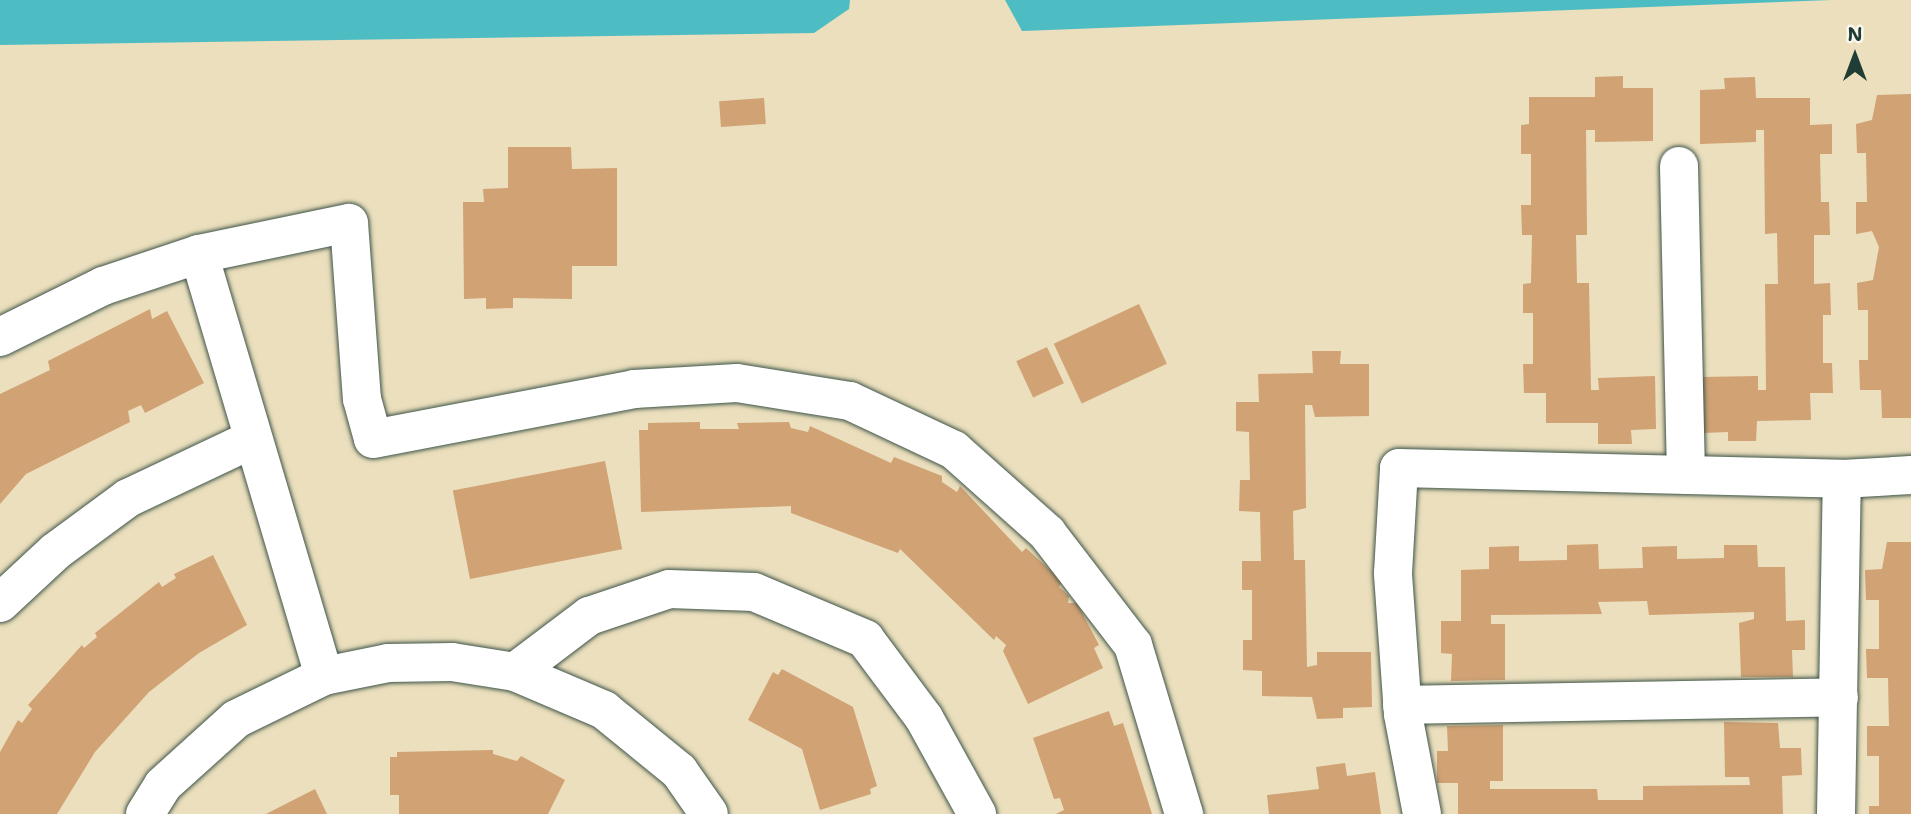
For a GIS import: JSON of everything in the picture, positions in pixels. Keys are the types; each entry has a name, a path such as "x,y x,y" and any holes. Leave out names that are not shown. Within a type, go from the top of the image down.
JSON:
{"lane":[{"path":"1679,166 1686,475"},
{"path":"0,337 103,286 199,254 349,223 362,400 373,439 634,389 737,383 849,401 954,450 1046,533 1133,645 1184,814"},
{"path":"199,254 324,676"},
{"path":"0,603 56,551 128,498 253,439"},
{"path":"1422,814 1402,705 1393,573 1399,468 1842,479 1911,475"},
{"path":"1836,814 1842,479"},
{"path":"515,672 589,616 670,589 754,592 864,639 924,718 976,814"},
{"path":"145,814 163,785 236,719 324,676 388,663 452,662 515,672 604,710 679,771 709,814"},
{"path":"1402,705 1839,697"}],"water":[{"path":"0,0 850,0 849,9 814,33 0,45"},
{"path":"1005,0 1831,0 1022,31"}],"building":[{"path":"1623,76 1623,88 1653,88 1653,141 1595,142 1595,130 1586,130 1587,235 1576,235 1577,283 1589,283 1591,390 1599,390 1598,378 1655,376 1656,429 1631,430 1632,444 1598,444 1598,423 1546,423 1546,393 1524,393 1523,364 1533,364 1533,313 1523,313 1523,284 1531,283 1532,235 1522,235 1521,205 1531,205 1531,154 1521,154 1521,125 1529,124 1529,97 1595,97 1595,77"},
{"path":"1755,77 1756,98 1810,98 1810,125 1832,124 1832,154 1820,154 1821,202 1829,202 1830,235 1814,235 1814,284 1830,283 1831,315 1823,315 1823,363 1832,363 1833,393 1810,393 1811,420 1757,421 1756,441 1728,441 1728,432 1703,433 1702,377 1758,376 1758,390 1766,390 1765,284 1778,284 1777,233 1765,234 1764,130 1756,130 1756,142 1700,144 1700,90 1725,89 1724,78"},
{"path":"1911,94 1911,418 1882,418 1881,390 1860,390 1859,360 1868,360 1868,310 1858,310 1857,283 1873,280 1879,247 1872,231 1856,234 1856,202 1867,202 1866,153 1857,153 1856,124 1872,120 1877,95"},
{"path":"764,98 766,124 721,127 719,101"},
{"path":"508,147 571,147 572,169 617,168 617,266 572,266 572,299 513,298 513,308 486,309 486,298 464,299 463,202 484,202 483,189 508,188"},
{"path":"1139,304 1167,364 1082,404 1054,344"},
{"path":"150,309 152,319 167,311 204,383 145,413 141,405 128,411 130,422 26,474 0,504 0,394 50,370 48,361"},
{"path":"1047,347 1064,383 1033,398 1016,361"},
{"path":"1312,351 1341,351 1340,364 1369,364 1369,416 1315,417 1312,405 1305,405 1306,508 1293,511 1294,560 1305,560 1307,667 1317,665 1317,652 1371,652 1372,707 1343,708 1343,718 1317,719 1312,697 1262,696 1262,671 1243,670 1243,640 1252,640 1252,590 1242,590 1242,561 1261,561 1260,512 1239,511 1240,480 1250,480 1249,432 1236,431 1236,402 1259,402 1258,374 1313,373"},
{"path":"700,422 700,429 739,429 737,423 789,422 791,428 808,432 810,426 891,463 894,457 942,476 942,482 957,492 960,486 1022,552 1026,548 1062,581 1059,587 1069,596 1068,603 1077,603 1099,645 1094,648 1103,668 1028,704 1003,651 1006,645 996,636 994,640 900,549 898,553 791,513 791,506 641,512 639,430 648,430 648,423"},
{"path":"605,461 622,549 470,579 453,491"},
{"path":"1887,542 1911,542 1911,814 1869,814 1869,806 1879,806 1879,756 1867,756 1867,726 1889,726 1888,678 1867,678 1866,649 1879,649 1879,600 1866,600 1865,570 1882,569"},
{"path":"1598,544 1599,569 1643,568 1642,547 1677,546 1677,559 1724,558 1724,545 1757,545 1758,567 1785,567 1786,621 1805,620 1805,650 1792,650 1793,677 1741,677 1739,623 1754,619 1754,612 1649,615 1647,601 1598,602 1602,614 1491,615 1491,624 1505,624 1505,680 1451,681 1452,654 1441,653 1441,621 1461,621 1461,570 1489,569 1489,547 1519,546 1519,561 1567,560 1567,545"},
{"path":"213,555 247,625 199,653 149,692 95,752 57,814 0,814 0,752 18,720 22,723 32,709 28,705 82,645 84,648 97,637 95,633 159,582 162,587 176,578 174,574"},
{"path":"782,669 853,707 877,786 870,789 871,794 820,810 802,749 748,720 773,672 778,675"},
{"path":"1109,711 1114,726 1123,723 1152,814 1056,814 1064,810 1060,798 1054,799 1033,738"},
{"path":"1724,722 1778,723 1780,748 1801,748 1802,775 1782,776 1783,814 1458,814 1458,783 1437,783 1437,751 1448,751 1447,726 1503,725 1503,781 1490,781 1490,789 1597,789 1598,800 1643,800 1643,786 1750,785 1749,777 1725,777"},
{"path":"493,750 493,754 517,761 521,756 565,780 548,814 399,814 399,795 390,795 390,757 397,757 397,752"},
{"path":"1345,763 1347,776 1375,772 1381,814 1269,814 1267,795 1319,789 1316,767"},
{"path":"315,789 327,814 266,814"}]}
